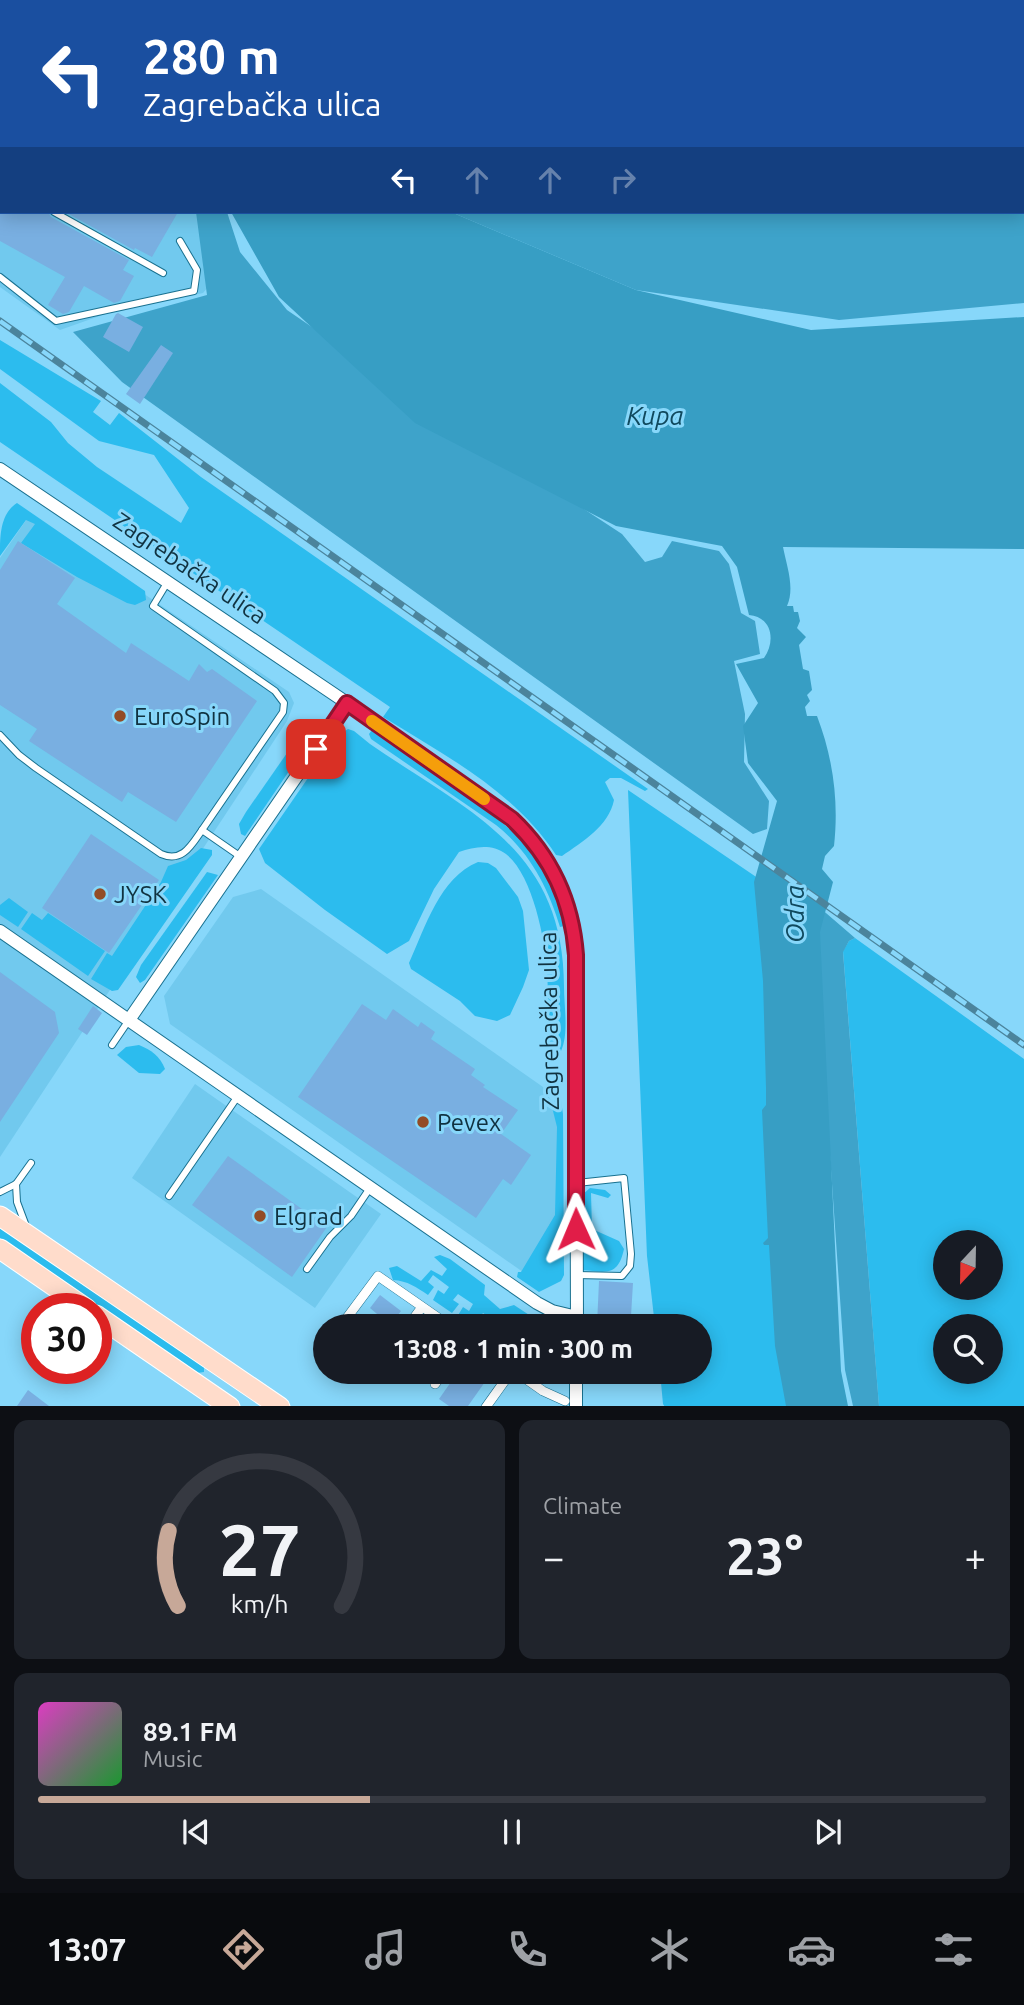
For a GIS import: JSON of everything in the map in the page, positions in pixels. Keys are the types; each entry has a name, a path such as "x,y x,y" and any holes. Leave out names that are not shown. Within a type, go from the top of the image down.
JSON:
{"main road":[{"path":"0,1216 280,1406"},
{"path":"0,1249 64,1293"},
{"path":"112,1326 230,1406"}],"street":[{"name":"Zagrebačka ulica","path":"2,474 347,703 512,819 531,837 559,880 571,918 576,955 577,1314"},
{"path":"129,1020 347,703"},
{"name":"Zagrebačka ulica","path":"0,931 537,1303 559,1314"},
{"path":"350,1314 378,1276 432,1314"},
{"path":"417,1314 422,1307"},
{"path":"486,1406 504,1384"},
{"path":"532,1384 570,1404 574,1384"}],"lane":[{"path":"58,214 163,273"},
{"path":"0,277 56,321 194,291 197,271 180,241"},
{"path":"0,735 36,768 165,856 173,858 183,854 282,712 284,703 275,691 153,606 167,583"},
{"path":"202,830 241,857"},
{"path":"112,1045 129,1020"},
{"path":"169,1196 238,1096"},
{"path":"0,1192 16,1184 31,1163"},
{"path":"576,1183 624,1178 631,1254 630,1266 622,1276 577,1275"},
{"path":"16,1184 19,1210 31,1237"},
{"path":"307,1269 371,1187"}],"shaded area":[{"path":"0,214 221,214 215,279 203,293 108,313 60,330 0,287"},
{"path":"196,214 228,214 240,252 287,310 622,534 645,562 662,557 672,541 719,551 729,564 741,613 755,621 760,654 734,661 745,714 744,762 769,801 767,829 753,834 122,382 73,332 207,295"},
{"path":"456,214 1024,214 1024,303 839,320 636,290"},
{"path":"0,340 101,401 93,412 110,425 119,413 201,477 648,789 645,791 621,778 610,778 605,782 614,800 607,818 578,845 562,856 556,855 539,832 499,793 454,761 383,717 390,707 0,442 0,383 51,422 68,443 97,467 181,523 189,508 154,455 99,441 0,369"},
{"path":"17,503 145,591 146,600 135,605 127,603 21,543 35,524 26,520 0,556 4,519"},
{"path":"29,516 289,692 294,703 287,721 0,1157 0,558"},
{"path":"311,725 319,727 245,836 241,834 239,824 246,812 303,730"},
{"path":"348,729 475,814 504,839 529,867 548,900 560,940 566,1020 561,1051 545,1047 548,979 536,908 523,876 506,854 488,847 459,852 434,889 409,941 387,954 265,863 259,849 337,736"},
{"path":"372,730 491,814 524,843 548,879 564,926 560,927 550,898 528,858 508,835 371,739 369,734"},
{"path":"628,790 765,883 790,1406 664,1406 661,1384 712,1384 712,1314 654,1314 647,1256"},
{"path":"201,848 212,850 212,855 118,990 112,991 91,979 107,953 112,956 161,882 168,866 186,860"},
{"path":"478,862 488,863 496,868 518,897 523,911 529,970 510,1015 497,1021 475,1016 460,1001 411,969 409,963 444,891 453,879"},
{"path":"207,872 218,875 145,980 140,983 136,977 141,965"},
{"path":"261,889 543,1087 559,1114 564,1270 540,1284 170,1024 164,996 233,897"},
{"path":"9,898 28,912 18,927 0,915 0,905"},
{"path":"819,907 855,938 849,941 843,952 879,1406 853,1406 845,1370 815,940"},
{"path":"32,913 42,920 48,913 105,951 88,976 21,929"},
{"path":"855,938 1024,1059 1024,1406 879,1406 843,951 849,941"},
{"path":"139,1045 161,1060 165,1069 160,1074 139,1073 117,1055 126,1047"},
{"path":"195,1084 381,1214 315,1308 132,1178"},
{"path":"556,1097 561,1101 563,1114 564,1275 561,1281 539,1292 517,1277 555,1215 557,1127 552,1107"},
{"path":"590,1188 605,1190 611,1195 608,1198 591,1193 592,1229 619,1241 624,1249 618,1264 610,1271 582,1270 582,1195"},
{"path":"0,1226 99,1293 80,1293 0,1238"},
{"path":"440,1255 450,1259 485,1285 484,1295 500,1309 514,1305 528,1314 459,1314 463,1307 469,1311 473,1304 458,1294 453,1300 459,1304 452,1313 433,1300 438,1290 444,1294 449,1287 433,1275 428,1282 434,1287 428,1295 408,1283 393,1280 389,1268 397,1266 421,1281 431,1270 442,1276 447,1269 434,1257"},
{"path":"112,1302 204,1364 204,1372 197,1373 112,1315"}],"water":[{"name":"Kupa","path":"232,214 456,214 636,290 811,330 1024,317 1024,549 783,547 790,585 787,606 793,606 794,612 798,612 800,621 797,628 806,637 799,645 803,669 809,671 812,690 807,695 810,701 805,707 807,716 817,716 823,732 835,796 834,846 825,856 822,869 833,882 820,932 841,1371 848,1406 786,1406 775,1346 769,1245 763,1243 768,1238 762,1110 766,1105 766,1088 763,981 754,882 777,801 748,763 743,726 758,703 736,664 764,658 771,637 767,625 763,620 749,615 737,567 722,546 616,526 415,423 279,297"}],"building":[{"path":"0,214 49,214 129,260 123,270 134,276 120,301 114,303 84,286 69,312 63,314 48,305 65,277 0,241"},
{"path":"69,214 177,214 152,257 135,248 134,250"},
{"path":"118,313 143,327 129,352 103,337"},
{"path":"161,345 173,353 140,404 126,394"},
{"path":"18,541 75,578 57,604 126,653 131,643 189,681 199,664 207,672 212,669 257,701 176,822 128,792 122,802 29,741 37,729 0,705 0,570"},
{"name":"JYSK","path":"91,834 159,880 109,953 42,908"},
{"path":"0,972 55,1012 59,1033 0,1122"},
{"name":"Pevex","path":"362,1004 386,1020 393,1009 418,1027 421,1022 435,1032 431,1039 475,1069 471,1075 485,1085 483,1087 518,1110 501,1134 531,1155 511,1185 503,1179 476,1218 298,1097"},
{"path":"93,1006 102,1013 87,1035 78,1029"},
{"name":"Elgrad","path":"228,1156 327,1227 292,1277 192,1205"},
{"path":"599,1281 633,1283 631,1314 598,1314"},
{"path":"380,1295 401,1311 399,1314 377,1314 370,1308"},
{"path":"450,1384 484,1384 468,1406 449,1406 439,1399"},
{"path":"28,1390 49,1406 17,1406"}],"railway":[{"path":"0,321 1024,1045"}],"slow traffic":[{"path":"372,721 484,799"}],"place":[{"name":"EuroSpin","path":"120,716"},
{"name":"JYSK","path":"100,894"},
{"name":"Pevex","path":"423,1122"},
{"name":"Elgrad","path":"260,1216"}],"route":[{"path":"316,749 347,703 512,819 531,837 559,880 571,918 576,955 576,1229"}],"water label":[{"name":"Odra","path":"794,914"}]}
